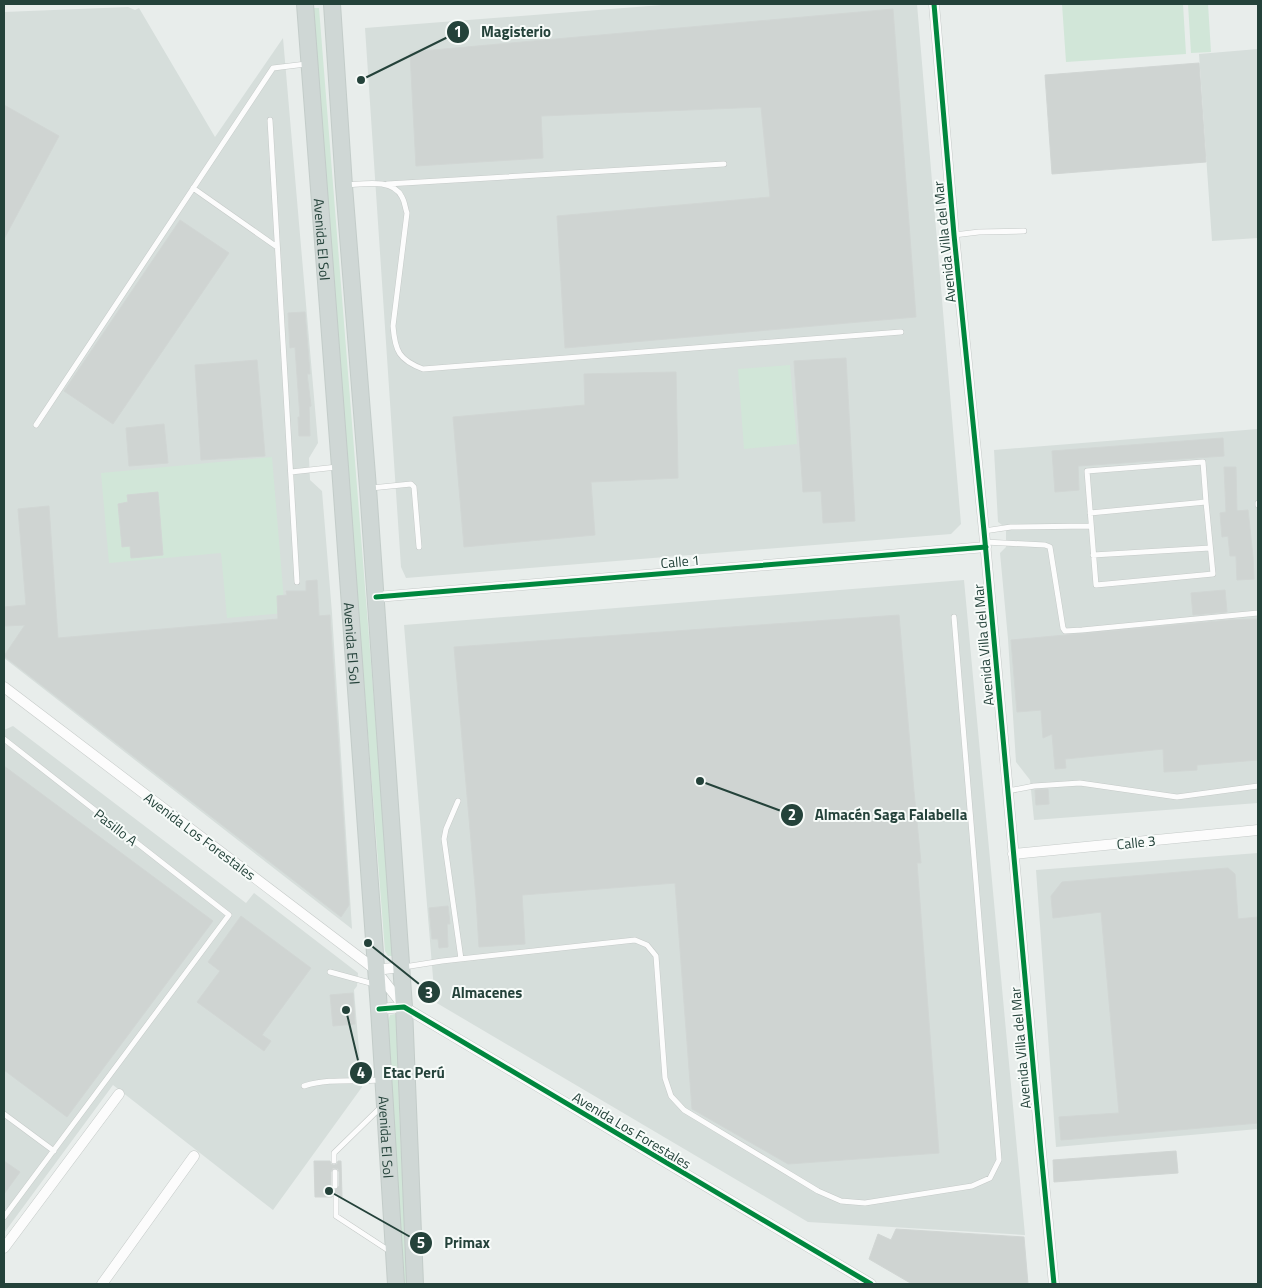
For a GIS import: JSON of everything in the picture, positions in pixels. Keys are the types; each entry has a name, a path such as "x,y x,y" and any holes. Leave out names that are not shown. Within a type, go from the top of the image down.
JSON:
{"main road":[{"name":"Avenida El Sol","path":"305,4 379,1009 396,1284"},
{"name":"Avenida El Sol","path":"332,4 404,1007 415,1284"}],"street":[{"name":"Avenida Villa del Mar","path":"934,4 954,235 986,545 1054,1284"},
{"name":"Calle 1","path":"376,597 986,545"},
{"name":"Avenida Los Forestales","path":"4,687 376,978 404,1007 871,1284"},
{"name":"Calle 3","path":"1014,854 1258,830"},
{"path":"376,978 401,967"},
{"path":"379,1009 404,1007"},
{"path":"4,1248 119,1094"},
{"path":"102,1284 194,1156"}],"lane":[{"path":"36,425 273,68 310,64"},
{"path":"270,120 297,582"},
{"path":"344,186 724,164"},
{"path":"386,184 396,189 402,197 407,213 393,326 394,342 401,356 409,364 423,369 901,332"},
{"path":"194,188 277,247"},
{"path":"954,235 979,232 1024,231"},
{"path":"1203,462 1213,574 1096,585 1090,513 1087,471 1203,462"},
{"path":"291,472 340,467"},
{"path":"368,488 411,484 414,487 420,547"},
{"path":"1090,513 1206,502"},
{"path":"984,531 1011,527 1091,526"},
{"path":"986,545 1050,547 1062,628 1066,630 1077,631 1258,613"},
{"path":"1093,555 1210,548"},
{"path":"401,967 635,940 647,945 656,956 665,1078 671,1096 684,1110 818,1191 841,1201 865,1202 953,1189 972,1186 990,1178 999,1160 954,617"},
{"name":"Pasillo A","path":"4,740 229,915 54,1150"},
{"path":"1008,792 1034,786 1080,783 1177,798 1258,786"},
{"path":"458,801 446,829 444,839 461,959"},
{"path":"330,972 376,978"},
{"path":"304,1086 317,1082 338,1080 361,1082 384,1080"},
{"path":"334,1161 334,1153 385,1103"},
{"path":"4,1114 54,1150 4,1217"},
{"path":"335,1172 335,1186"},
{"path":"336,1197 336,1216 394,1254"}],"shaded area":[{"path":"675,4 917,4 961,524 951,534 406,578 401,567 365,28"},
{"path":"128,7 135,10 139,8 215,137 283,38 318,443 309,458 310,480 322,491 332,613 352,929 4,658 4,12"},
{"path":"1258,49 1258,238 1212,241 1199,54"},
{"path":"1258,429 1258,803 1034,820 1030,780 1016,762 1000,553 1006,547 1006,528 998,522 994,450"},
{"path":"964,580 1025,1235 808,1222 435,1002 404,625"},
{"path":"13,726 246,903 254,893 358,973 357,986 354,990 362,1087 273,1210 113,1085 4,1233 4,730"},
{"path":"1258,853 1258,1129 1056,1147 1036,870"}],"green space":[{"path":"1062,4 1183,4 1186,54 1066,62"},
{"path":"1188,4 1208,4 1211,52 1191,53"},
{"path":"309,8 319,8 394,952 392,956 388,956 385,951 329,234"},
{"path":"790,365 797,444 744,449 738,369"},
{"path":"272,457 285,613 227,618 221,553 109,563 101,473"},
{"path":"395,1014 397,1019 407,1284 402,1284 388,1021 390,1015"}],"building":[{"path":"893,9 916,317 565,348 557,216 770,197 761,107 541,116 543,158 416,166 410,52"},
{"path":"1199,63 1206,162 1052,174 1045,75"},
{"path":"4,105 59,136 4,239"},
{"path":"180,220 229,253 113,424 64,391"},
{"path":"305,312 310,374 307,374 311,406 309,407 310,436 299,436 298,417 300,417 295,347 290,348 288,313"},
{"path":"846,358 855,521 823,523 821,491 803,492 794,361"},
{"path":"257,360 265,456 201,460 195,365"},
{"path":"676,372 678,478 591,482 595,535 464,547 453,417 585,405 584,374"},
{"path":"164,424 168,463 129,466 126,428"},
{"path":"1223,438 1224,456 1078,466 1079,490 1055,492 1052,451"},
{"path":"1224,467 1236,467 1237,511 1248,510 1254,579 1237,580 1236,556 1230,556 1228,536 1222,537 1220,513 1226,512"},
{"path":"158,492 163,555 131,558 130,546 122,547 118,504 128,502 127,495"},
{"path":"49,506 58,638 278,619 277,596 287,595 286,591 306,591 306,581 317,580 319,616 330,615 349,905 341,917 4,656 25,625 4,626 4,607 26,605 18,509"},
{"path":"1225,590 1227,612 1193,615 1191,593"},
{"path":"899,615 921,863 917,863 939,1153 788,1164 692,1109 675,883 522,895 525,944 479,947 454,647"},
{"path":"1258,619 1258,760 1197,765 1197,770 1164,772 1163,749 1065,759 1066,768 1055,769 1052,734 1043,738 1041,710 1017,712 1011,640 1228,620"},
{"path":"4,766 213,921 67,1117 4,1070"},
{"path":"1048,789 1049,804 1036,805 1035,790"},
{"path":"1228,868 1235,874 1238,919 1258,917 1258,1123 1061,1140 1059,1117 1119,1113 1101,912 1053,918 1051,896 1062,882"},
{"path":"448,906 450,924 447,924 448,947 439,948 438,939 432,939 429,908"},
{"path":"241,916 311,968 262,1035 271,1041 264,1051 197,1002 220,971 208,962"},
{"path":"353,993 355,1024 333,1026 330,995"},
{"path":"1176,1151 1178,1173 1054,1182 1053,1160"},
{"path":"4,1161 20,1172 4,1194"},
{"path":"314,1161 330,1161 334,1165 341,1161 342,1197 336,1193 332,1197 315,1197","holes":["333,1168 338,1169 339,1186 335,1190 331,1186 331,1172"]},
{"path":"896,1229 1024,1237 1028,1284 912,1284 869,1259 878,1234 891,1240"}],"cycle path":[{"path":"934,4 954,235 984,531 1054,1284"},
{"path":"376,597 986,547"},
{"path":"379,1009 404,1007 871,1284"}],"place":[{"name":"Magisterio","path":"361,80"},
{"name":"Almacén Saga Falabella","path":"700,781"},
{"name":"Almacenes","path":"368,943"},
{"name":"Etac Perú","path":"346,1010"},
{"name":"Primax","path":"329,1191"}]}
